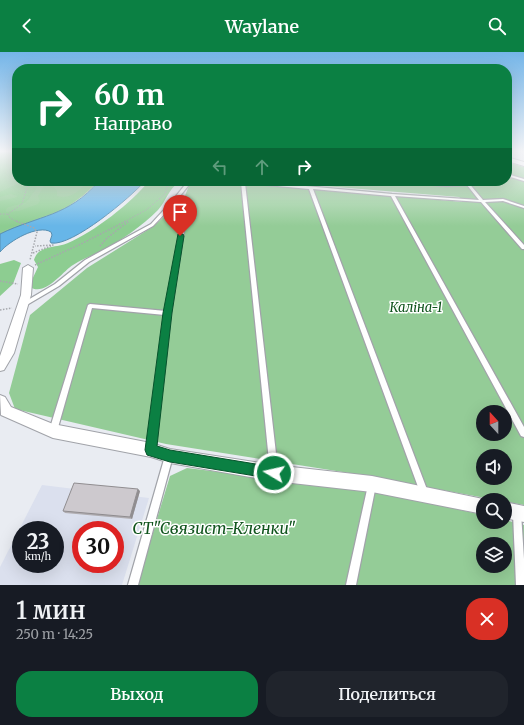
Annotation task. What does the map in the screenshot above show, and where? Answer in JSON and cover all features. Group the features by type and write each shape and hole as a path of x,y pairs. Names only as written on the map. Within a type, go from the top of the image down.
{"street":[{"path":"0,366 8,353 28,287 26,280 28,268"},
{"path":"0,401 6,410 12,414 53,431 151,450 170,456 274,473 372,484 476,505"}],"lane":[{"path":"513,177 524,180"},
{"path":"22,306 57,285 88,261 152,225 186,186"},
{"path":"243,186 274,473"},
{"path":"297,186 392,195 503,200 524,207"},
{"path":"470,186 524,248"},
{"path":"310,187 424,494"},
{"path":"392,195 524,434"},
{"path":"151,450 168,313 186,205 174,201"},
{"path":"516,238 524,239"},
{"path":"53,431 90,306 168,313"},
{"path":"133,585 170,456"},
{"path":"351,585 372,484"},
{"path":"515,512 521,585"}],"path":[{"path":"0,214 8,214 22,204 28,186"},
{"path":"28,268 81,244 146,210 165,194 167,186"},
{"path":"8,214 10,218 34,228 37,234 28,268"},
{"path":"88,261 106,238 132,218"},
{"path":"33,253 53,245 35,246"},
{"path":"0,281 28,287"}],"shaded area":[{"path":"42,485 149,498 122,585 0,585 0,567 12,544 12,573 64,573 64,521 24,521"}],"green space":[{"path":"0,177 12,177 12,186 94,186 64,210 0,234"},
{"name":"Каліна-1","path":"512,177 524,177 524,505 512,503 512,493 476,493 476,496 349,473 166,444 15,409 9,393 30,315 87,268 154,226 184,198 189,186 278,186 464,202 459,197 324,186 512,186"},
{"path":"13,186 36,186 27,201 7,208 6,212 19,211 38,204 40,201 38,196 44,186 53,186 57,191 57,196 67,197 84,186 92,186 86,193 63,208 0,232 0,201 18,196 11,194 0,197 0,192"},
{"path":"145,186 175,186 158,210 131,233 109,247 73,265 48,286 42,289 30,287 38,267 34,260 39,252 44,249 64,245 89,232 112,216"},
{"path":"14,260 21,263 13,284 0,296 0,264"},
{"name":"СТ\"Связист-Кленки\"","path":"187,468 380,492 476,513 476,529 512,529 512,522 524,525 524,585 137,585 170,476"}],"water":[{"path":"94,186 140,186 101,220 73,237 60,242 51,243 51,232 39,230 24,235 10,243 0,252 0,234 64,209 87,193"}],"building":[{"path":"74,483 138,489 130,517 63,511"}],"route":[{"path":"180,236 168,313 151,450 170,456 274,473"}]}
